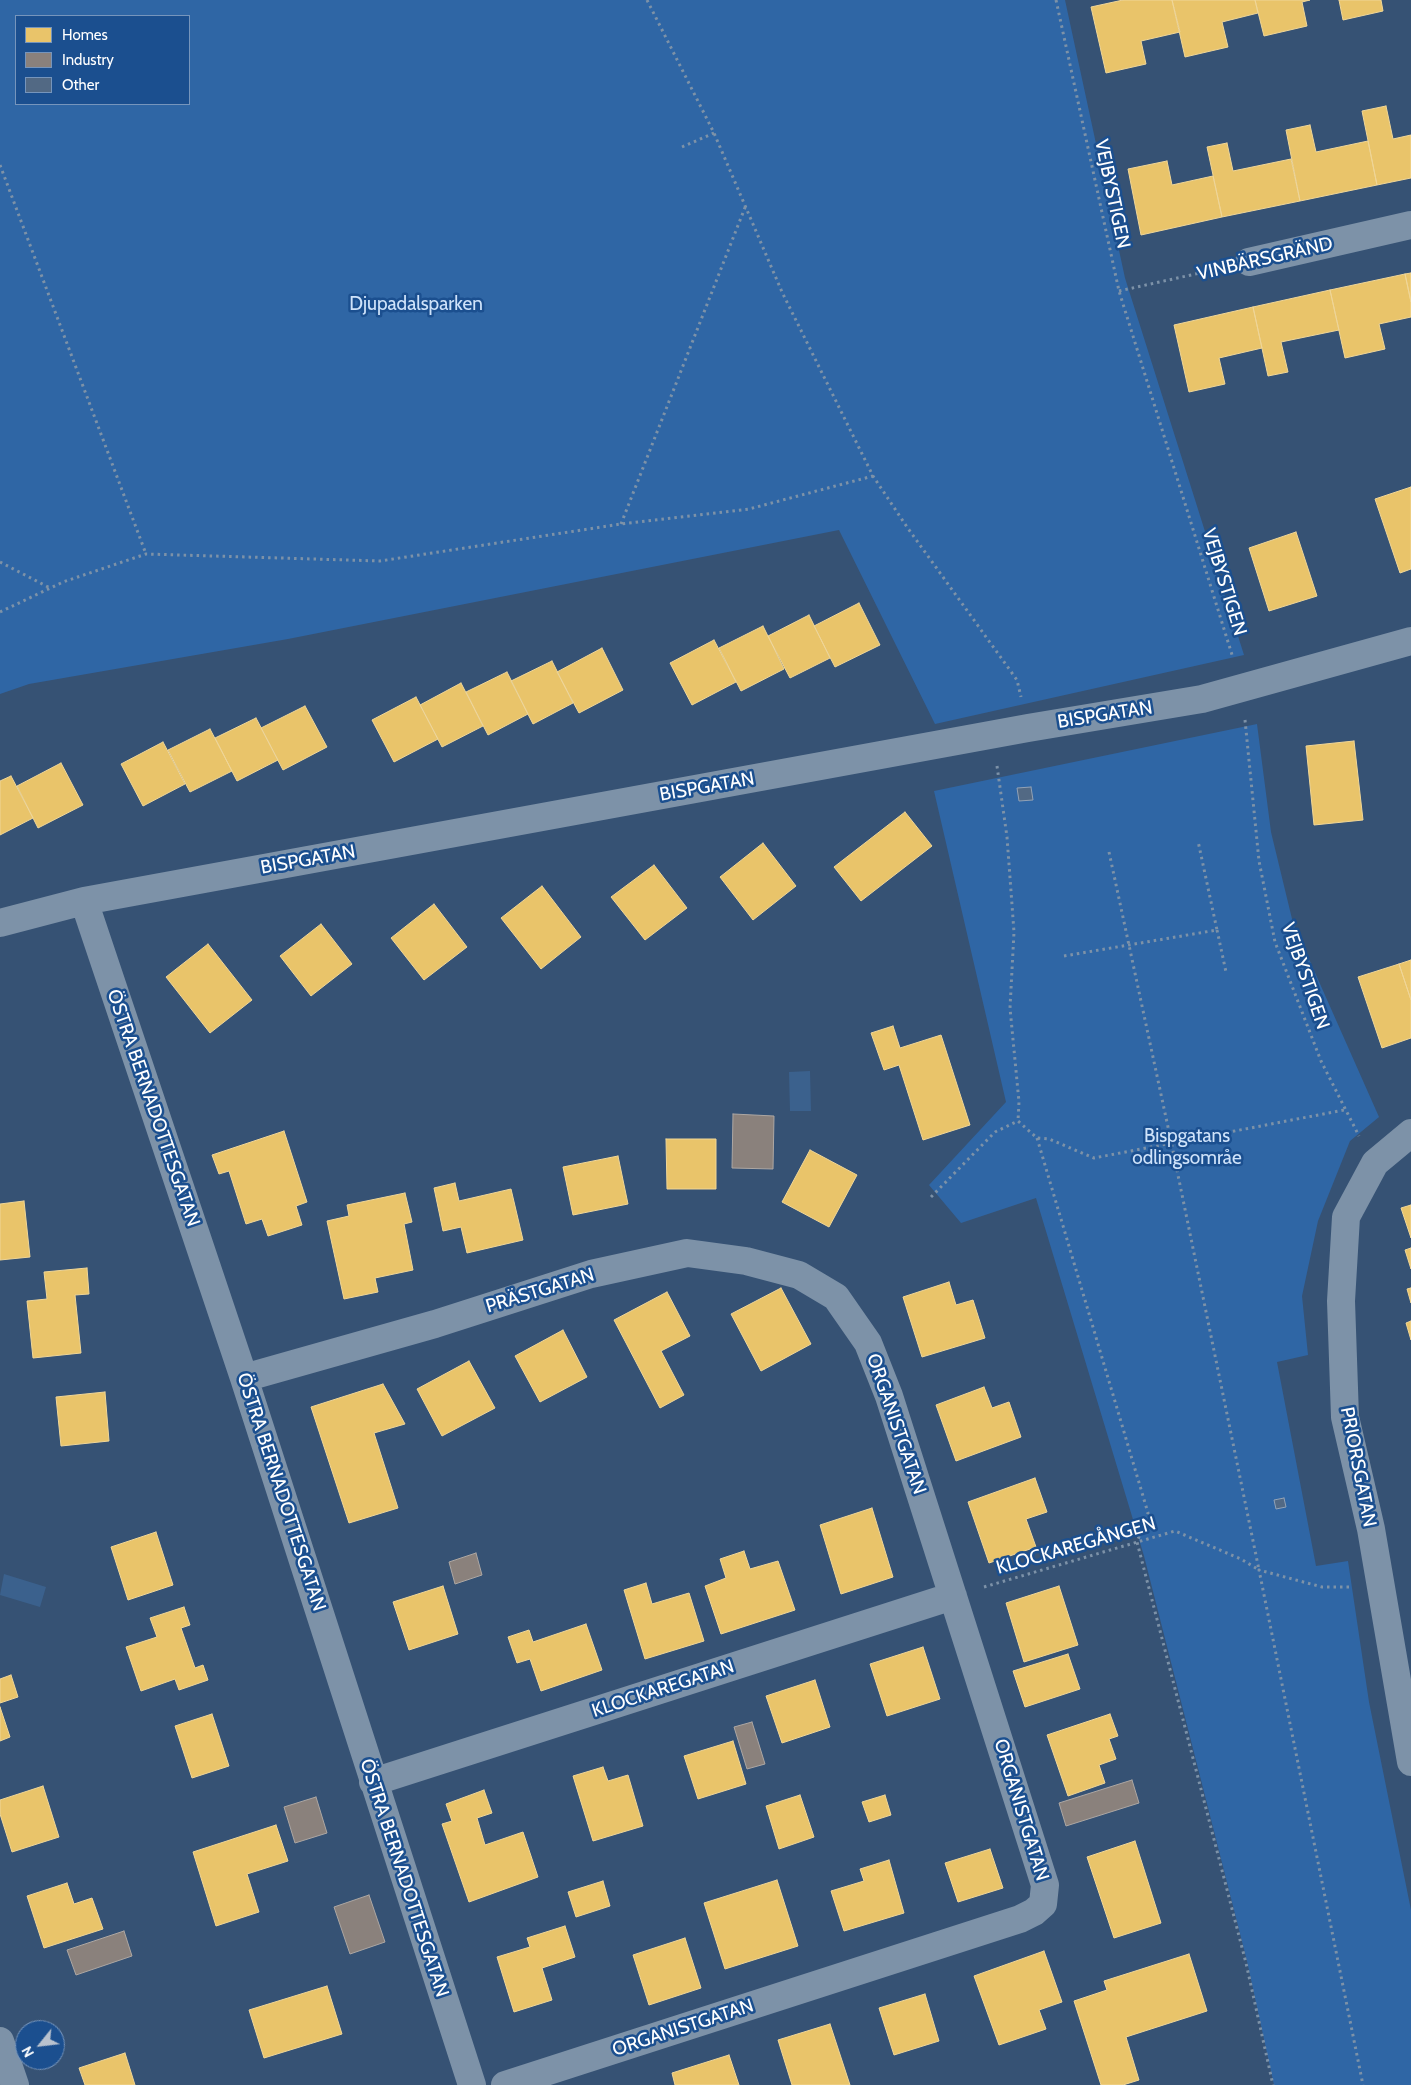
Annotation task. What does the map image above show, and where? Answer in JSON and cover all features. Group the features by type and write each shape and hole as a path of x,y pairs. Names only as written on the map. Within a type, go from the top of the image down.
{"street":[{"name":"VINBÄRSGRÄND","path":"1249,262 1411,225"},
{"name":"BISPGATAN","path":"0,923 84,901 993,736 1028,728 1202,699 1411,641"},
{"name":"ÖSTRA BERNADOTTESGATAN","path":"84,901 244,1378 472,2085"},
{"name":"PRIORSGATAN","path":"1411,1133 1375,1163 1346,1217 1341,1301 1345,1417 1371,1529 1411,1762"},
{"name":"PRÄSTGATAN","path":"244,1378 435,1324 591,1274 687,1253 746,1262 799,1275 836,1297"},
{"name":"ORGANISTGATAN","path":"505,2085 1020,1919 1034,1912 1043,1904 1045,1885 889,1396 868,1343 836,1297"},
{"name":"KLOCKAREGATAN","path":"373,1782 953,1596"},
{"path":"0,2041 15,2085"}],"path":[{"path":"646,0 714,133 782,292 873,476 907,527 1017,680 1028,728"},
{"name":"VEJBYSTIGEN","path":"1056,0 1118,291 1242,689 1259,861 1275,942 1320,1061 1344,1110 1375,1163"},
{"path":"682,148 714,133"},
{"path":"0,165 146,554"},
{"path":"621,524 746,205"},
{"name":"VINBÄRSGRÄND","path":"1118,291 1249,262"},
{"path":"0,612 50,588 146,554 380,561 621,524 749,509 873,476"},
{"path":"0,562 50,588"},
{"path":"993,736 1007,837 1014,932 1010,1008 1019,1102 1018,1121"},
{"path":"1198,841 1226,972"},
{"path":"1109,852 1171,1141 1363,2085"},
{"path":"1064,956 1217,930"},
{"path":"1037,1138 1049,1139 1094,1158 1171,1141 1344,1110"},
{"path":"1018,1121 1037,1138 1148,1512 1138,1542 1246,1963 1273,2085"},
{"path":"931,1197 996,1132 1018,1121"},
{"name":"KLOCKAREGÅNGEN","path":"953,1596 1175,1531 1241,1559 1259,1570 1322,1587 1380,1587"}],"green space":[{"name":"Djupadalsparken","path":"0,0 1065,0 1125,278 1244,655 935,724 839,530 288,639 29,684 0,694"},
{"name":"Bispgatans odlingsområe","path":"1257,724 1271,832 1293,923 1379,1117 1350,1141 1318,1221 1302,1296 1308,1355 1277,1362 1316,1566 1348,1561 1369,1702 1411,1910 1411,2085 1274,2085 1247,1961 1144,1556 1036,1198 961,1223 929,1185 1006,1102 934,791"}],"shaded area":[{"path":"810,1071 811,1111 790,1111 789,1072"},
{"path":"4,1574 46,1587 40,1607 0,1595"}],"building: Homes":[{"path":"1123,0 1172,0 1180,32 1141,41 1146,64 1106,73 1091,7"},
{"path":"1172,0 1255,0 1258,13 1222,22 1228,47 1185,57"},
{"path":"1255,0 1310,0 1302,2 1307,26 1264,36"},
{"path":"1339,0 1381,0 1383,11 1343,20"},
{"path":"1386,106 1393,139 1411,135 1411,178 1377,185 1362,111"},
{"path":"1310,125 1316,152 1368,141 1377,185 1300,201 1286,130"},
{"path":"1227,143 1233,171 1291,159 1300,201 1222,217 1207,147"},
{"path":"1167,161 1172,185 1213,176 1222,217 1141,235 1128,169"},
{"path":"1411,273 1411,302 1405,274"},
{"path":"1405,274 1411,302 1411,317 1379,324 1385,349 1345,358 1330,290"},
{"path":"1330,290 1339,330 1281,342 1288,372 1268,376 1253,307"},
{"path":"1253,307 1262,348 1219,358 1225,384 1189,392 1174,325"},
{"path":"1411,487 1411,569 1400,573 1375,499"},
{"path":"1296,532 1317,596 1269,611 1249,548"},
{"path":"859,603 880,645 835,667 814,626"},
{"path":"809,615 830,658 790,678 768,636"},
{"path":"763,626 784,669 741,691 719,648"},
{"path":"714,640 736,682 692,705 670,663"},
{"path":"602,648 623,690 579,713 557,672"},
{"path":"552,661 573,703 533,724 511,681"},
{"path":"507,672 528,714 488,735 466,692"},
{"path":"461,683 483,726 442,747 420,705"},
{"path":"416,697 438,739 394,762 372,720"},
{"path":"305,706 327,747 283,770 261,728"},
{"path":"256,718 278,760 237,781 215,738"},
{"path":"210,729 232,771 190,792 168,750"},
{"path":"1354,741 1363,820 1314,825 1306,746"},
{"path":"163,742 185,784 143,806 121,764"},
{"path":"61,763 83,805 38,828 17,786"},
{"path":"11,776 33,818 0,835 0,781"},
{"path":"905,812 932,846 861,901 834,867"},
{"path":"763,843 796,886 753,920 720,877"},
{"path":"654,865 687,908 645,940 611,897"},
{"path":"542,886 581,937 541,969 501,918"},
{"path":"434,904 467,947 424,980 391,938"},
{"path":"321,924 352,964 311,996 280,956"},
{"path":"208,944 252,1000 210,1033 166,977"},
{"path":"1411,960 1411,1000 1399,964"},
{"path":"1399,964 1411,1000 1411,1038 1382,1048 1358,977"},
{"path":"893,1026 900,1048 941,1035 970,1125 923,1140 899,1065 884,1070 871,1033"},
{"path":"284,1131 307,1202 296,1206 302,1225 268,1236 262,1219 246,1224 229,1171 219,1174 212,1155"},
{"path":"666,1139 716,1139 716,1189 667,1189"},
{"path":"810,1150 857,1175 829,1227 782,1202"},
{"path":"618,1156 628,1204 573,1215 563,1167"},
{"path":"455,1183 459,1201 511,1189 523,1240 467,1253 461,1227 443,1231 434,1188"},
{"path":"405,1193 412,1222 404,1224 413,1270 375,1278 378,1292 344,1299 327,1221 349,1216 347,1205"},
{"path":"24,1201 30,1257 0,1260 0,1204"},
{"path":"1411,1205 1411,1238 1401,1208"},
{"path":"1411,1248 1411,1269 1405,1250"},
{"path":"87,1268 89,1294 75,1295 81,1353 33,1358 27,1301 47,1299 44,1272"},
{"path":"949,1282 956,1305 973,1300 985,1338 922,1357 903,1297"},
{"path":"781,1288 811,1344 761,1371 731,1314"},
{"path":"1411,1288 1411,1303 1407,1289"},
{"path":"667,1292 690,1336 661,1351 684,1395 660,1408 614,1320"},
{"path":"1411,1321 1411,1340 1406,1323"},
{"path":"563,1330 587,1377 540,1402 515,1356"},
{"path":"469,1361 495,1408 442,1436 417,1389"},
{"path":"383,1384 405,1424 374,1433 398,1508 349,1523 311,1407"},
{"path":"984,1387 992,1408 1009,1402 1021,1437 956,1461 936,1405"},
{"path":"105,1392 109,1441 61,1446 56,1397"},
{"path":"1035,1478 1047,1512 1026,1519 1036,1547 989,1563 968,1502"},
{"path":"872,1508 893,1577 841,1594 820,1525"},
{"path":"156,1532 173,1585 128,1600 111,1547"},
{"path":"744,1551 750,1569 778,1561 795,1610 721,1634 705,1586 726,1578 720,1559"},
{"path":"646,1583 652,1604 689,1593 704,1641 645,1659 624,1590"},
{"path":"443,1586 458,1634 409,1650 393,1602"},
{"path":"1059,1586 1078,1645 1024,1662 1006,1603"},
{"path":"184,1607 190,1625 181,1628 195,1668 203,1665 208,1680 179,1690 175,1679 141,1691 126,1647 157,1637 150,1618"},
{"path":"586,1624 602,1670 541,1691 530,1659 517,1663 508,1637 529,1630 533,1642"},
{"path":"923,1647 940,1699 887,1716 870,1664"},
{"path":"1068,1654 1080,1689 1025,1707 1013,1671"},
{"path":"11,1675 18,1697 0,1703 0,1679"},
{"path":"815,1680 830,1727 782,1743 766,1696"},
{"path":"0,1707 10,1737 0,1741"},
{"path":"212,1714 229,1766 192,1778 175,1726"},
{"path":"1110,1714 1118,1736 1109,1739 1116,1759 1099,1765 1105,1783 1068,1796 1047,1735"},
{"path":"733,1741 746,1784 698,1799 684,1756"},
{"path":"603,1767 608,1781 628,1775 643,1826 593,1841 573,1776"},
{"path":"43,1786 59,1837 12,1852 0,1814 0,1800"},
{"path":"484,1790 492,1813 477,1818 485,1845 523,1832 538,1877 469,1902 442,1824 452,1821 446,1804"},
{"path":"800,1795 814,1837 779,1849 766,1806"},
{"path":"885,1795 891,1815 869,1822 862,1802"},
{"path":"276,1825 288,1861 247,1874 259,1912 216,1926 193,1852"},
{"path":"1135,1841 1161,1923 1114,1938 1087,1857"},
{"path":"990,1849 1003,1888 958,1902 945,1863"},
{"path":"889,1860 904,1913 844,1931 831,1891 864,1881 860,1869"},
{"path":"777,1880 798,1946 725,1969 704,1903"},
{"path":"603,1881 610,1906 576,1917 568,1892"},
{"path":"67,1883 74,1904 92,1898 103,1929 44,1948 27,1896"},
{"path":"565,1926 575,1957 542,1968 552,2000 514,2012 497,1957 530,1947 527,1938"},
{"path":"685,1938 701,1988 649,2005 633,1955"},
{"path":"1044,1951 1062,2002 1039,2010 1046,2029 999,2045 974,1976"},
{"path":"1189,1954 1207,2011 1126,2037 1139,2080 1123,2085 1101,2085 1074,2001 1107,1990 1104,1981"},
{"path":"327,1986 342,2034 264,2058 249,2010"},
{"path":"925,1994 939,2041 894,2055 879,2008"},
{"path":"830,2024 850,2085 792,2085 778,2040"},
{"path":"125,2053 135,2085 85,2085 79,2068"},
{"path":"729,2055 739,2085 675,2085 672,2073"}],"building: Industry":[{"path":"733,1114 774,1116 773,1169 732,1168"},
{"path":"476,1553 482,1575 455,1584 449,1562"},
{"path":"752,1722 765,1764 747,1769 734,1727"},
{"path":"1132,1780 1139,1803 1066,1826 1059,1803"},
{"path":"316,1797 327,1833 295,1843 284,1807"},
{"path":"369,1895 385,1942 350,1954 334,1907"},
{"path":"124,1931 132,1956 76,1975 67,1950"}],"building: Other":[{"path":"1031,787 1033,800 1019,801 1017,788"},
{"path":"1284,1498 1286,1507 1276,1509 1274,1500"}]}
